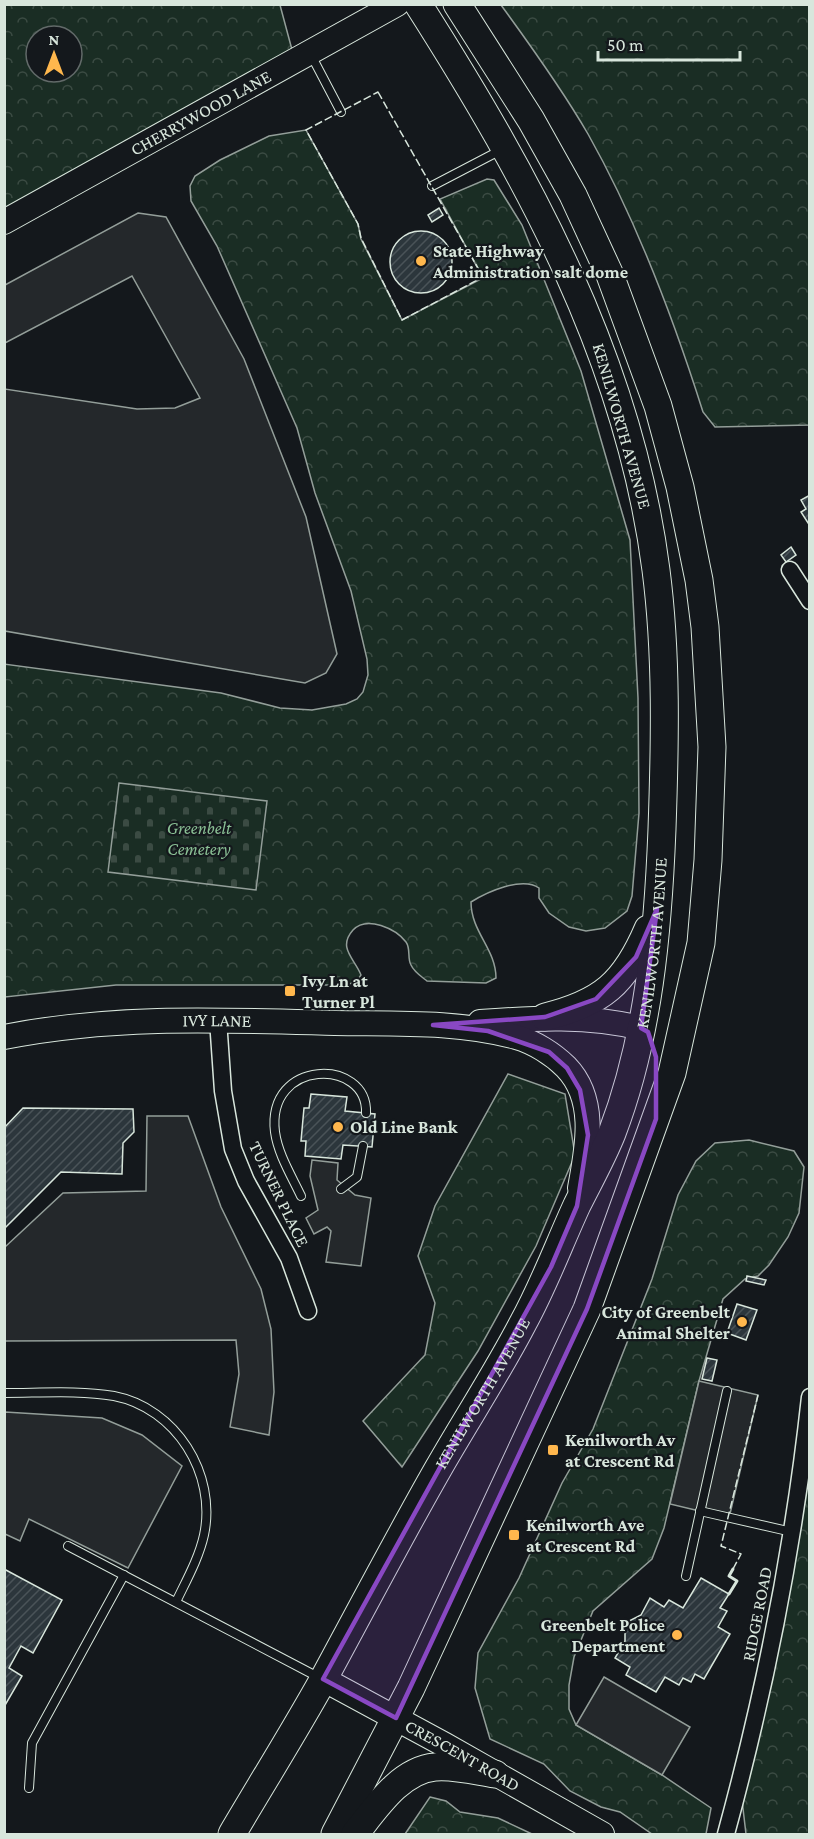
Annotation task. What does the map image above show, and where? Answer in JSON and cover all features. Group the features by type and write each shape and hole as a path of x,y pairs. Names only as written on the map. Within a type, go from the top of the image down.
{"main road":[{"name":"KENILWORTH AVENUE","path":"232,1834 323,1679 436,1472 523,1323 612,1132 641,1028 651,972 657,909 663,791 664,676 657,573 637,466 599,345 573,277 507,147 418,4"},
{"name":"KENILWORTH AVENUE","path":"335,1834 396,1718 588,1309 672,1073 701,943 708,860 710,674 699,580 680,487 658,406 610,275 573,195 531,120 457,4"},
{"path":"545,1017 569,1011 609,990 636,957 657,909"},
{"path":"641,1028 648,1032 656,1057 656,1119"},
{"path":"355,1834 398,1784 417,1770 436,1767 495,1774"}],"street":[{"name":"CHERRYWOOD LANE","path":"4,222 397,4"},
{"path":"790,570 810,601"},
{"name":"IVY LANE","path":"433,1025 545,1017 608,1020 641,1028"},
{"name":"IVY LANE","path":"4,1037 98,1023 218,1020 433,1025 488,1031 518,1038 549,1052 567,1068 580,1090 588,1118 587,1153 577,1206"},
{"name":"TURNER PLACE","path":"218,1020 223,1091 233,1149 251,1190 289,1258 308,1311"},
{"name":"RIDGE ROAD","path":"726,1834 764,1681 792,1532 810,1397"},
{"name":"CRESCENT ROAD","path":"323,1679 602,1834"}],"lane":[{"path":"310,52 341,112"},
{"path":"432,186 507,147"},
{"path":"301,1196 278,1146 275,1130 277,1103 291,1083 315,1074 331,1074 355,1086 363,1100 366,1113"},
{"path":"341,1189 357,1177 363,1146"},
{"path":"686,1576 727,1391"},
{"path":"4,1393 94,1394 116,1397 135,1403 156,1415 186,1444 202,1480 206,1520 200,1549 176,1602"},
{"path":"700,1511 792,1532"},
{"path":"68,1546 323,1679"},
{"path":"29,1788 32,1743 124,1575"}],"highlighted area":[{"path":"657,909 641,1028 648,1032 656,1057 656,1119 587,1309 396,1718 323,1679 551,1267 577,1206 588,1135 580,1090 567,1068 549,1052 488,1031 433,1025 545,1017 596,999 636,957"}],"green space":[{"path":"5,5 280,5 295,61 5,222"},
{"path":"501,5 809,5 809,425 715,427 703,412 653,270 606,167 568,101"},
{"path":"306,130 358,224 361,239 402,320 483,278 440,199 487,179 494,180 522,225 581,371 630,540 638,698 639,813 632,896 627,911 605,928 586,931 569,927 549,913 539,898 539,888 532,885 505,887 478,898 471,902 472,913 492,958 496,978 486,983 427,981 412,968 406,942 401,937 381,926 366,924 353,930 347,942 349,953 361,975 357,981 347,985 116,985 5,997 4,664 221,693 280,708 312,710 346,704 357,699 363,692 368,675 367,659 351,591 315,493 297,428 217,246 191,201 190,186 195,176 220,160 269,136"},
{"name":"Greenbelt Cemetery","path":"119,783 267,801 256,890 108,872"},
{"path":"508,1074 565,1094 575,1155 536,1246 478,1351 402,1467 363,1421 425,1355 435,1303 418,1256 435,1206"},
{"path":"749,1140 794,1151 804,1167 799,1213 788,1237 769,1265 758,1276 745,1279 723,1299 699,1381 664,1528 652,1559 593,1611 574,1657 569,1685 569,1709 576,1725 662,1775 711,1808 706,1834 652,1834 620,1812 601,1807 570,1791 544,1764 490,1739 475,1688 478,1653 519,1578 562,1483 593,1429 652,1279 678,1195 696,1161 715,1143"},
{"path":"809,1397 809,1834 746,1834 740,1783"},
{"path":"430,1797 446,1801 460,1812 498,1818 532,1834 405,1834"}],"shaded area":[{"path":"138,213 166,217 244,359 306,517 337,654 326,673 305,683 5,631 5,389 137,409 175,408 200,398 132,276 5,343 5,285"},
{"path":"147,1116 188,1116 221,1207 261,1289 271,1329 274,1392 269,1435 230,1427 239,1374 236,1340 5,1341 5,1247 63,1193 146,1191"},
{"path":"312,1160 338,1163 337,1180 355,1195 371,1198 361,1266 326,1262 331,1231 327,1227 314,1234 306,1218 318,1210 310,1176"},
{"path":"699,1381 758,1395 729,1518 670,1504"},
{"path":"5,1412 102,1418 142,1435 182,1466 128,1568 29,1519 20,1541 5,1534"},
{"path":"604,1677 690,1727 662,1775 576,1725"}],"building":[{"path":"439,208 443,215 432,222 428,215"},
{"name":"State Highway Administration salt dome","path":"415,231 427,231 443,240 450,250 452,262 450,274 443,284 427,293 415,293 404,288 395,279 390,268 390,256 395,245 404,236"},
{"path":"810,495 810,526 801,512 806,509 801,500"},
{"path":"791,547 796,555 786,562 781,555"},
{"name":"Old Line Bank","path":"311,1094 347,1097 345,1111 375,1114 372,1147 343,1145 341,1159 305,1156 306,1141 301,1141 304,1108 309,1108"},
{"path":"23,1108 133,1109 134,1132 123,1143 122,1174 61,1172 4,1229 4,1128"},
{"path":"747,1276 766,1280 764,1285 746,1281"},
{"name":"City of Greenbelt Animal Shelter","path":"737,1304 757,1310 746,1340 727,1333"},
{"path":"707,1358 717,1360 712,1381 702,1379"},
{"path":"4,1569 62,1600 33,1653 21,1646 9,1668 22,1676 4,1707"},
{"name":"Greenbelt Police Department","path":"701,1578 729,1594 720,1608 727,1611 718,1627 730,1634 704,1679 695,1674 691,1682 683,1678 679,1685 665,1677 656,1692 626,1675 630,1667 615,1658 625,1641 625,1628 629,1621 641,1615 650,1598 664,1607 669,1600 683,1608"}],"fence":[{"path":"378,92 483,277 402,320 361,238 358,224 306,130 378,92"},
{"path":"733,1569 741,1554 721,1546 758,1395"}],"wall":[{"path":"729,1594 737,1581 729,1576 733,1569"}],"place":[{"name":"State Highway Administration salt dome","path":"421,261"},
{"name":"Ivy Ln at Turner Pl","path":"290,991"},
{"name":"Old Line Bank","path":"338,1127"},
{"name":"City of Greenbelt Animal Shelter","path":"742,1322"},
{"name":"Kenilworth Av at Crescent Rd","path":"553,1450"},
{"name":"Kenilworth Ave at Crescent Rd","path":"514,1535"},
{"name":"Greenbelt Police Department","path":"677,1635"}]}
